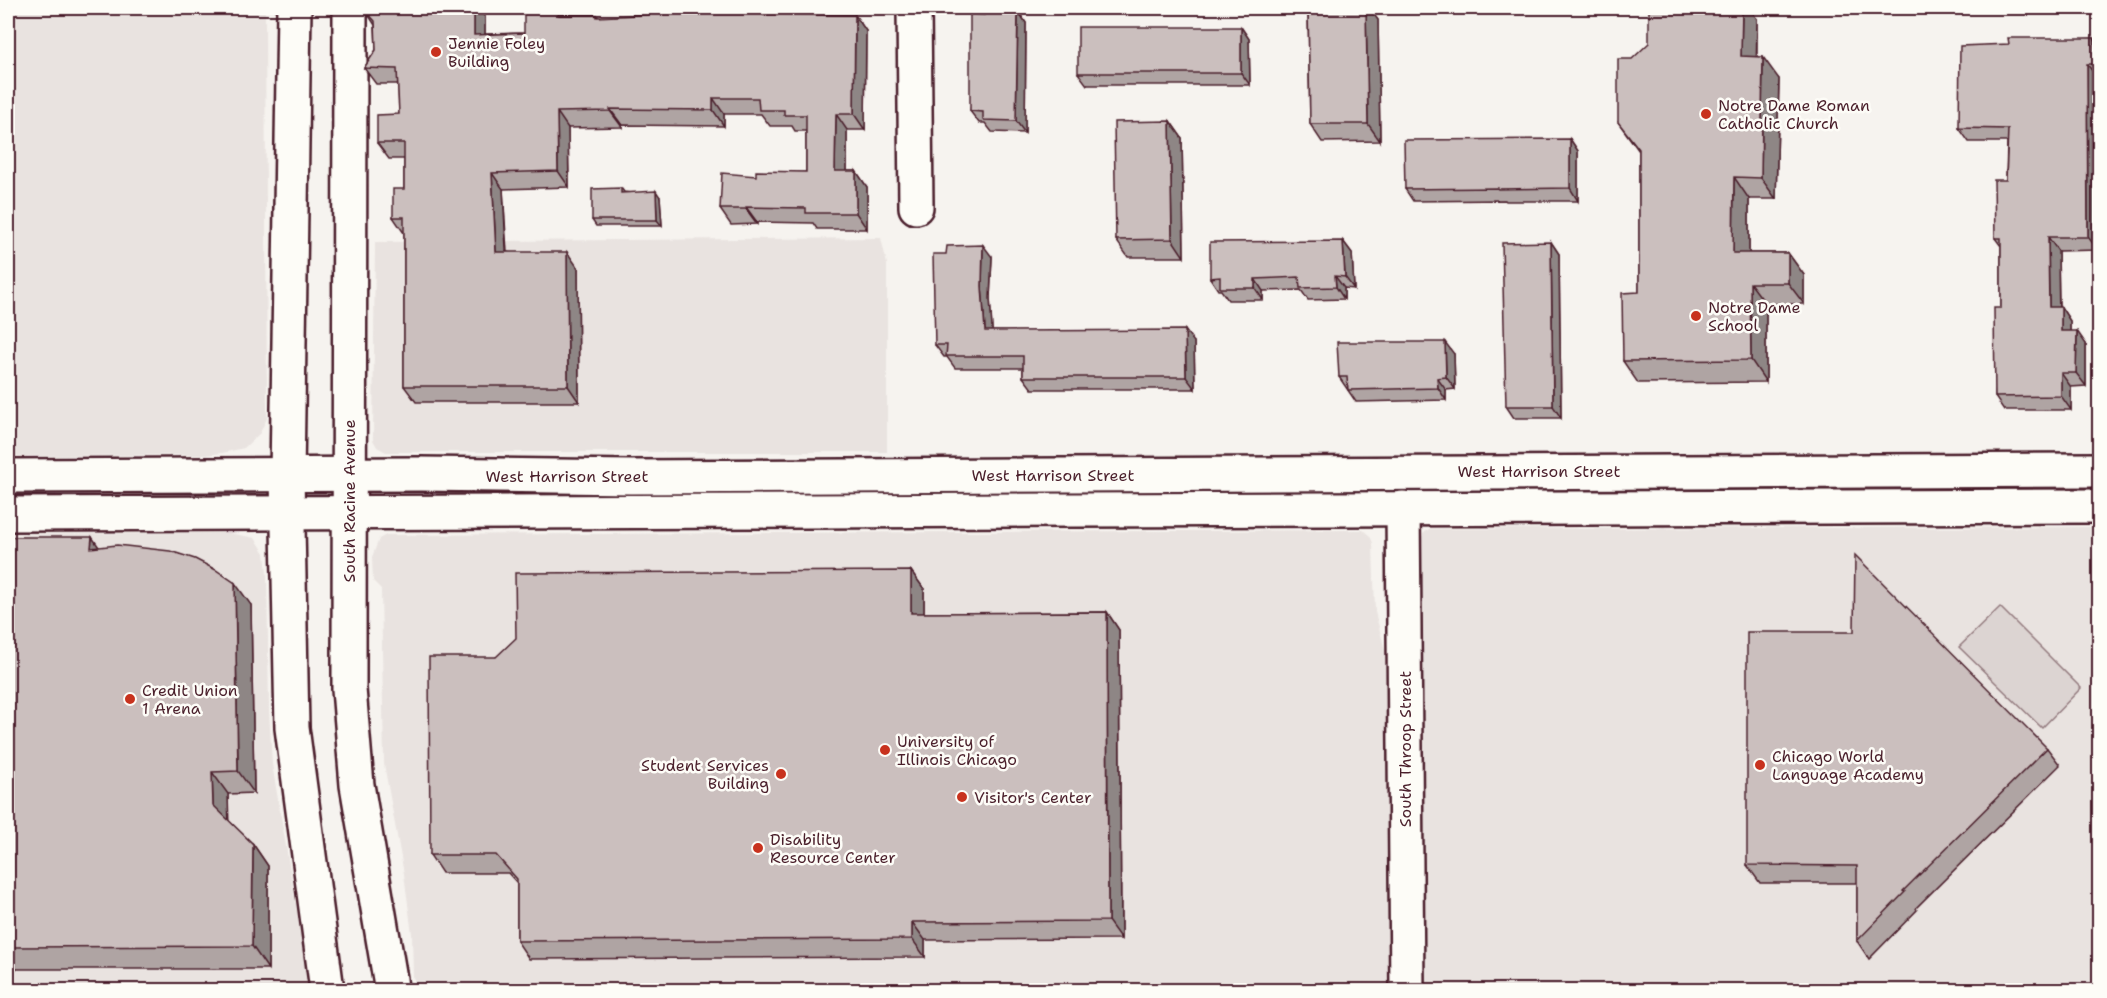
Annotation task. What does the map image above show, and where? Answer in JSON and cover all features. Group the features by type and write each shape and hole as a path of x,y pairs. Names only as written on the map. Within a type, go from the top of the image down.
{"main road":[{"path":"294,8 287,476 292,728 327,990"},
{"name":"South Racine Avenue","path":"350,8 349,688 357,785 391,990"},
{"path":"914,8 916,207"},
{"name":"West Harrison Street","path":"8,476 421,474 643,477 2100,470"},
{"name":"West Harrison Street","path":"8,514 2100,506"},
{"name":"South Throop Street","path":"1402,508 1407,990"}],"shaded area":[{"path":"8,8 265,8 267,418 260,433 244,448 206,455 8,456"},
{"path":"881,238 887,264 887,452 386,452 377,447 373,440 375,242"},
{"path":"1359,483 1929,487 1834,497 1358,499"},
{"name":"Chicago World Language Academy","path":"2099,527 2099,989 1421,990 1420,542 1423,534 1429,529"},
{"name":"University of Illinois Chicago","path":"1363,530 1370,536 1373,543 1375,612 1385,650 1392,982 879,990 419,990 416,984 413,977 412,934 404,874 384,764 381,589 373,581 372,557 379,539 386,535"},
{"name":"Credit Union 1 Arena","path":"229,533 255,538 265,553 272,764 307,970 306,987 304,990 8,990 8,534"},
{"path":"2000,607 2081,688 2042,728 1959,647"}],"building":[{"path":"372,8 474,8 474,35 524,33 524,8 553,8 559,15 597,15 597,17 655,14 655,10 855,15 854,114 836,114 835,171 856,171 856,213 806,213 806,208 720,209 722,173 756,176 756,171 806,172 806,115 784,115 784,110 759,110 758,98 713,98 713,110 610,109 610,111 557,112 558,171 492,173 496,252 567,252 568,386 404,386 404,217 393,217 393,189 404,189 404,143 377,143 377,115 399,114 397,69 364,68 376,50 375,21 366,11"},
{"path":"1308,8 1366,8 1368,124 1310,124"},
{"path":"1649,8 1742,8 1741,56 1763,57 1761,178 1734,177 1733,253 1788,253 1788,283 1750,283 1751,360 1623,361 1622,293 1639,292 1639,149 1618,122 1618,59 1632,59 1649,43"},
{"path":"983,11 1018,11 1016,121 983,120 983,112 970,111 970,14 984,15"},
{"path":"1078,27 1241,27 1241,73 1078,73"},
{"path":"2008,38 2094,38 2095,64 2087,64 2088,237 2048,237 2049,307 2061,307 2061,331 2077,331 2076,373 2061,373 2061,396 1995,397 1994,308 2001,308 2001,238 1995,238 1994,180 2006,180 2008,129 1959,128 1960,46 2009,44"},
{"path":"1170,121 1172,239 1116,240 1114,122"},
{"path":"1570,139 1570,188 1405,189 1404,140"},
{"path":"621,188 621,193 656,191 657,220 592,220 592,189"},
{"path":"1343,241 1345,277 1335,276 1336,287 1300,288 1299,277 1255,279 1255,288 1220,288 1220,277 1210,278 1210,242"},
{"path":"1551,242 1553,406 1506,406 1502,243"},
{"path":"983,245 982,286 985,331 1185,330 1186,377 1023,377 1023,356 946,356 947,345 935,345 933,254 946,254 947,246"},
{"path":"1337,342 1445,342 1446,377 1437,378 1438,388 1348,390 1347,377 1339,377"},
{"name":"Credit Union 1 Arena","path":"8,537 92,537 91,548 117,545 170,551 195,559 235,583 238,771 212,772 213,805 253,844 252,946 8,947"},
{"name":"Chicago World Language Academy","path":"1855,555 2047,748 1903,891 1905,892 1857,941 1857,866 1747,865 1747,632 1854,632"},
{"name":"Student Services Building","path":"911,571 911,613 1107,612 1108,921 912,922 912,939 517,941 517,879 496,855 430,855 429,657 496,657 516,638 515,573"}],"place":[{"name":"Jennie Foley Building","path":"436,52"},
{"name":"Notre Dame Roman Catholic Church","path":"1706,114"},
{"name":"Notre Dame School","path":"1696,316"},
{"name":"Credit Union 1 Arena","path":"130,699"},
{"name":"University of Illinois Chicago","path":"885,750"},
{"name":"Chicago World Language Academy","path":"1760,765"},
{"name":"Student Services Building","path":"781,774"},
{"name":"Visitor's Center","path":"962,797"},
{"name":"Disability Resource Center","path":"758,848"}]}
